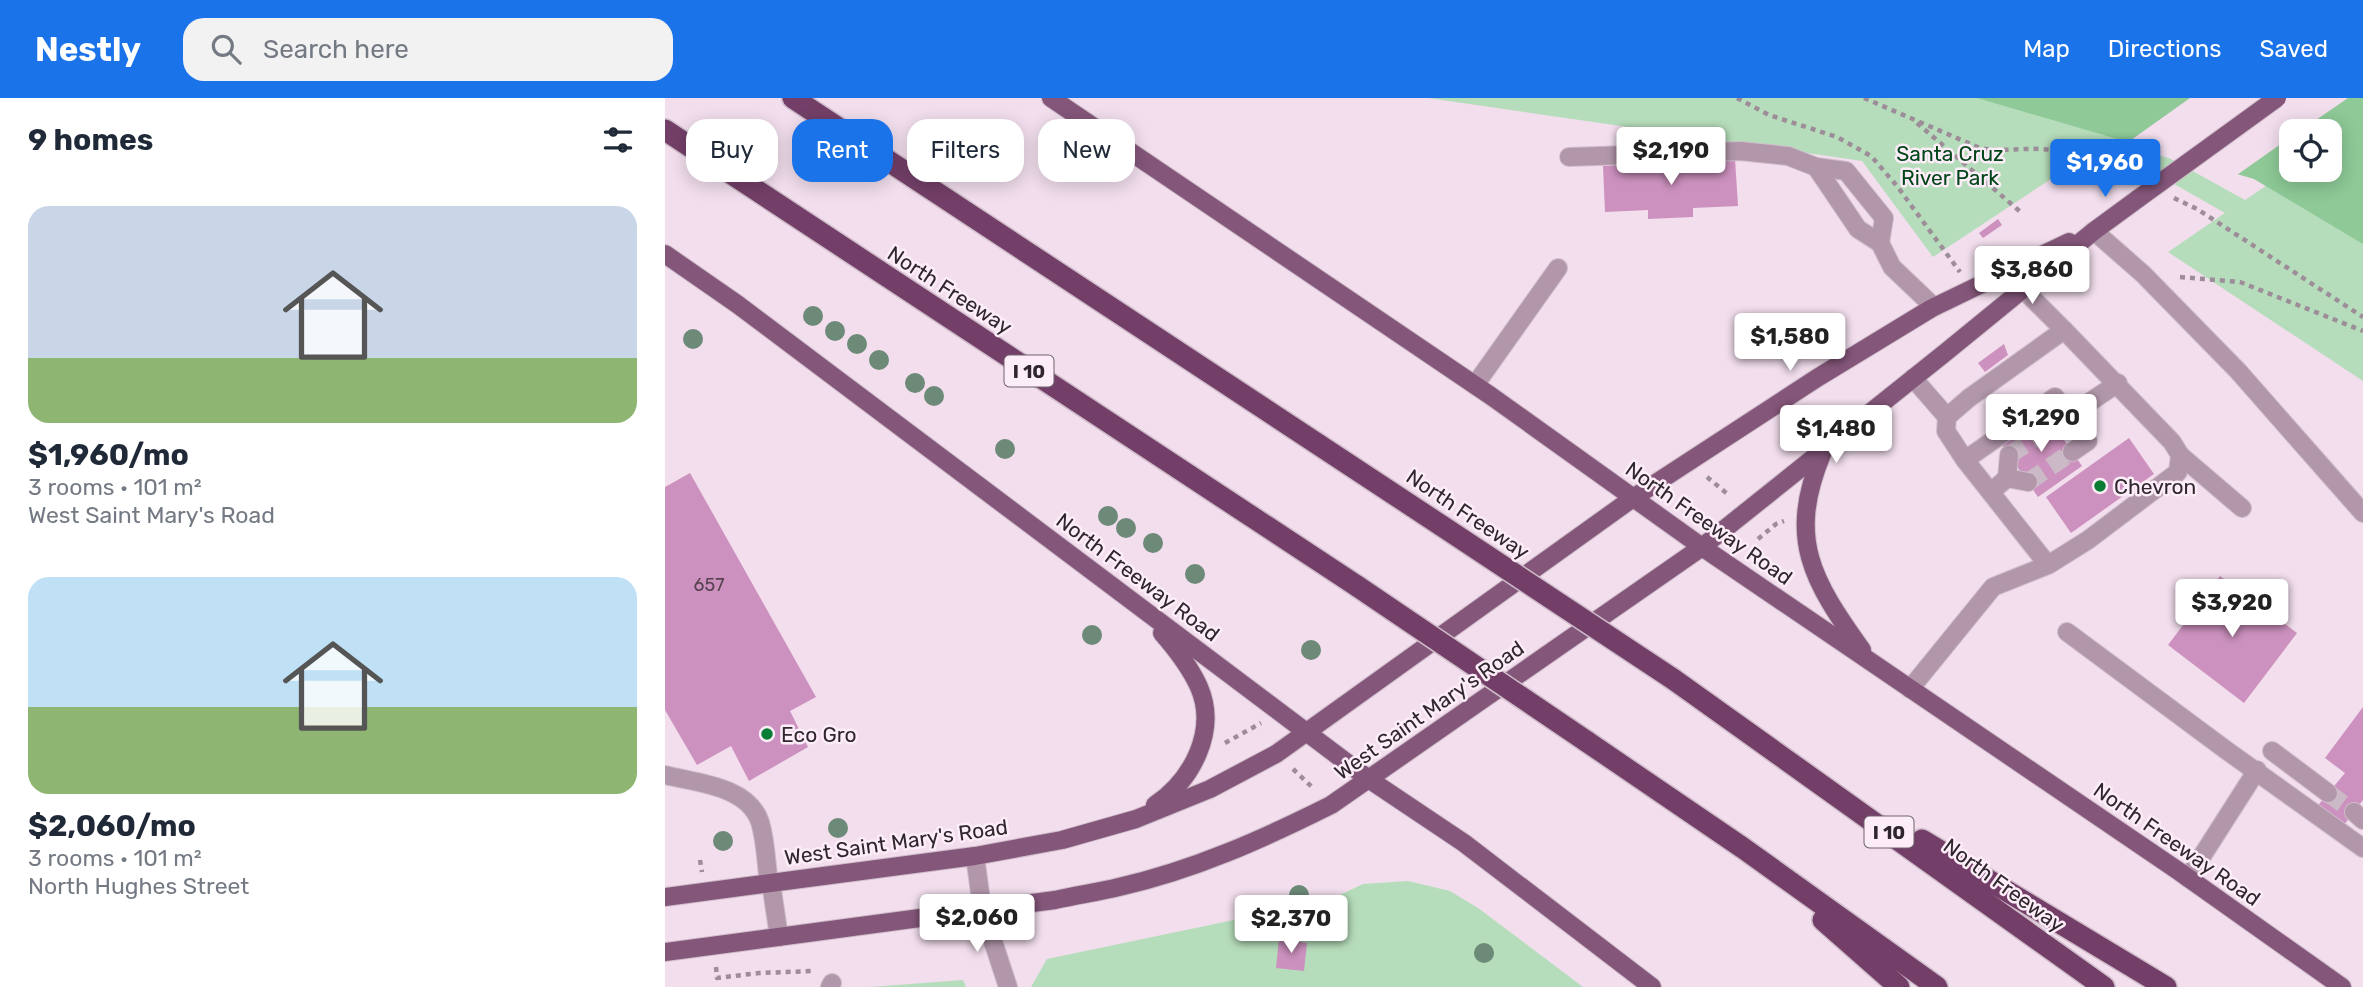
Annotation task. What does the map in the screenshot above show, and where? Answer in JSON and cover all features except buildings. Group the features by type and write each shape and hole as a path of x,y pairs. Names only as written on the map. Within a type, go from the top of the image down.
{"highway":[{"name":"North Freeway","path":"793,98 1673,679 2104,987"},
{"name":"North Freeway","path":"665,132 1357,586 1743,848 1937,987"},
{"path":"1793,763 2166,987"},
{"path":"1743,848 1899,987"}],"main road":[{"name":"North Freeway Road","path":"1051,98 1475,385 1702,547 2188,878 2341,987"},
{"name":"West Saint Mary's Road","path":"665,952 1068,897 1120,887 1231,852 1331,805 1702,547 2094,230 2277,98"},
{"name":"West Saint Mary's Road","path":"665,897 975,856 1062,840 1136,818 1210,789 1276,754 1633,498 1817,378 1934,307 2094,230"},
{"name":"North Freeway Road","path":"665,254 748,312 1370,780 1464,843 1652,987"},
{"path":"1823,451 1806,501 1804,520 1809,554 1825,596 1870,661"},
{"path":"1135,605 1168,640 1189,669 1200,688 1205,717 1202,744 1191,768 1167,797 1136,818"}],"street":[{"path":"1570,157 1740,151 1788,156 1816,167 1846,171 1884,218 1880,243"},
{"path":"1816,167 1858,229 1880,243 1892,267 1934,307"},
{"path":"2094,230 2143,274 2238,371 2363,513"},
{"path":"1475,385 1558,268"},
{"path":"2023,289 2117,383 2181,455 2242,508"},
{"path":"1947,416 2064,330"},
{"path":"1913,378 1947,416 1946,431 1965,460 2048,565"},
{"path":"2062,421 2117,383"},
{"path":"1965,460 2055,397 2062,421 2088,442 2072,452"},
{"path":"1991,492 2007,478 2009,455"},
{"path":"1910,689 1993,587 2048,565 2088,540 2178,472 2181,455"},
{"path":"2007,478 2028,482"},
{"path":"2067,632 2225,750 2257,770 2363,848"},
{"path":"2272,751 2329,793"},
{"path":"2188,878 2257,770"},
{"path":"665,775 725,790 747,802 759,820 779,937"},
{"path":"975,856 982,908 1008,987"}],"path":[{"path":"1914,120 2023,214"},
{"path":"2180,277 2240,282 2363,331"},
{"path":"1705,476 1733,499"},
{"path":"1758,539 1767,528 1785,521"},
{"path":"1221,745 1261,723"},
{"path":"1248,731 1257,737"},
{"path":"1289,766 1318,793"},
{"path":"700,860 705,891"},
{"path":"712,945 717,978 759,973 829,980"}],"green space":[{"name":"Santa Cruz River Park","path":"1428,98 2173,98 2122,132 2245,200 2279,177 2279,182 2342,182 2342,151 2363,121 2363,381 2168,252 2225,213 2104,144 1933,257 1862,161"},
{"path":"1408,881 1450,891 1478,908 1583,987 1031,987 1047,959 1329,900 1363,884"},
{"path":"963,980 966,987 870,987"}],"shaded area":[{"path":"1977,98 2363,98 2363,244 2254,179"}],"pier":[{"path":"2190,98 2348,98 2317,119 2279,119 2279,145 2234,177 2124,145"}],"tunnel":[{"path":"2009,455 2054,426"},
{"path":"2028,482 2072,452"},
{"path":"2328,793 2354,812"}],"place":[{"name":"Chevron","path":"2100,486"},
{"name":"Eco Gro","path":"767,734"}]}
